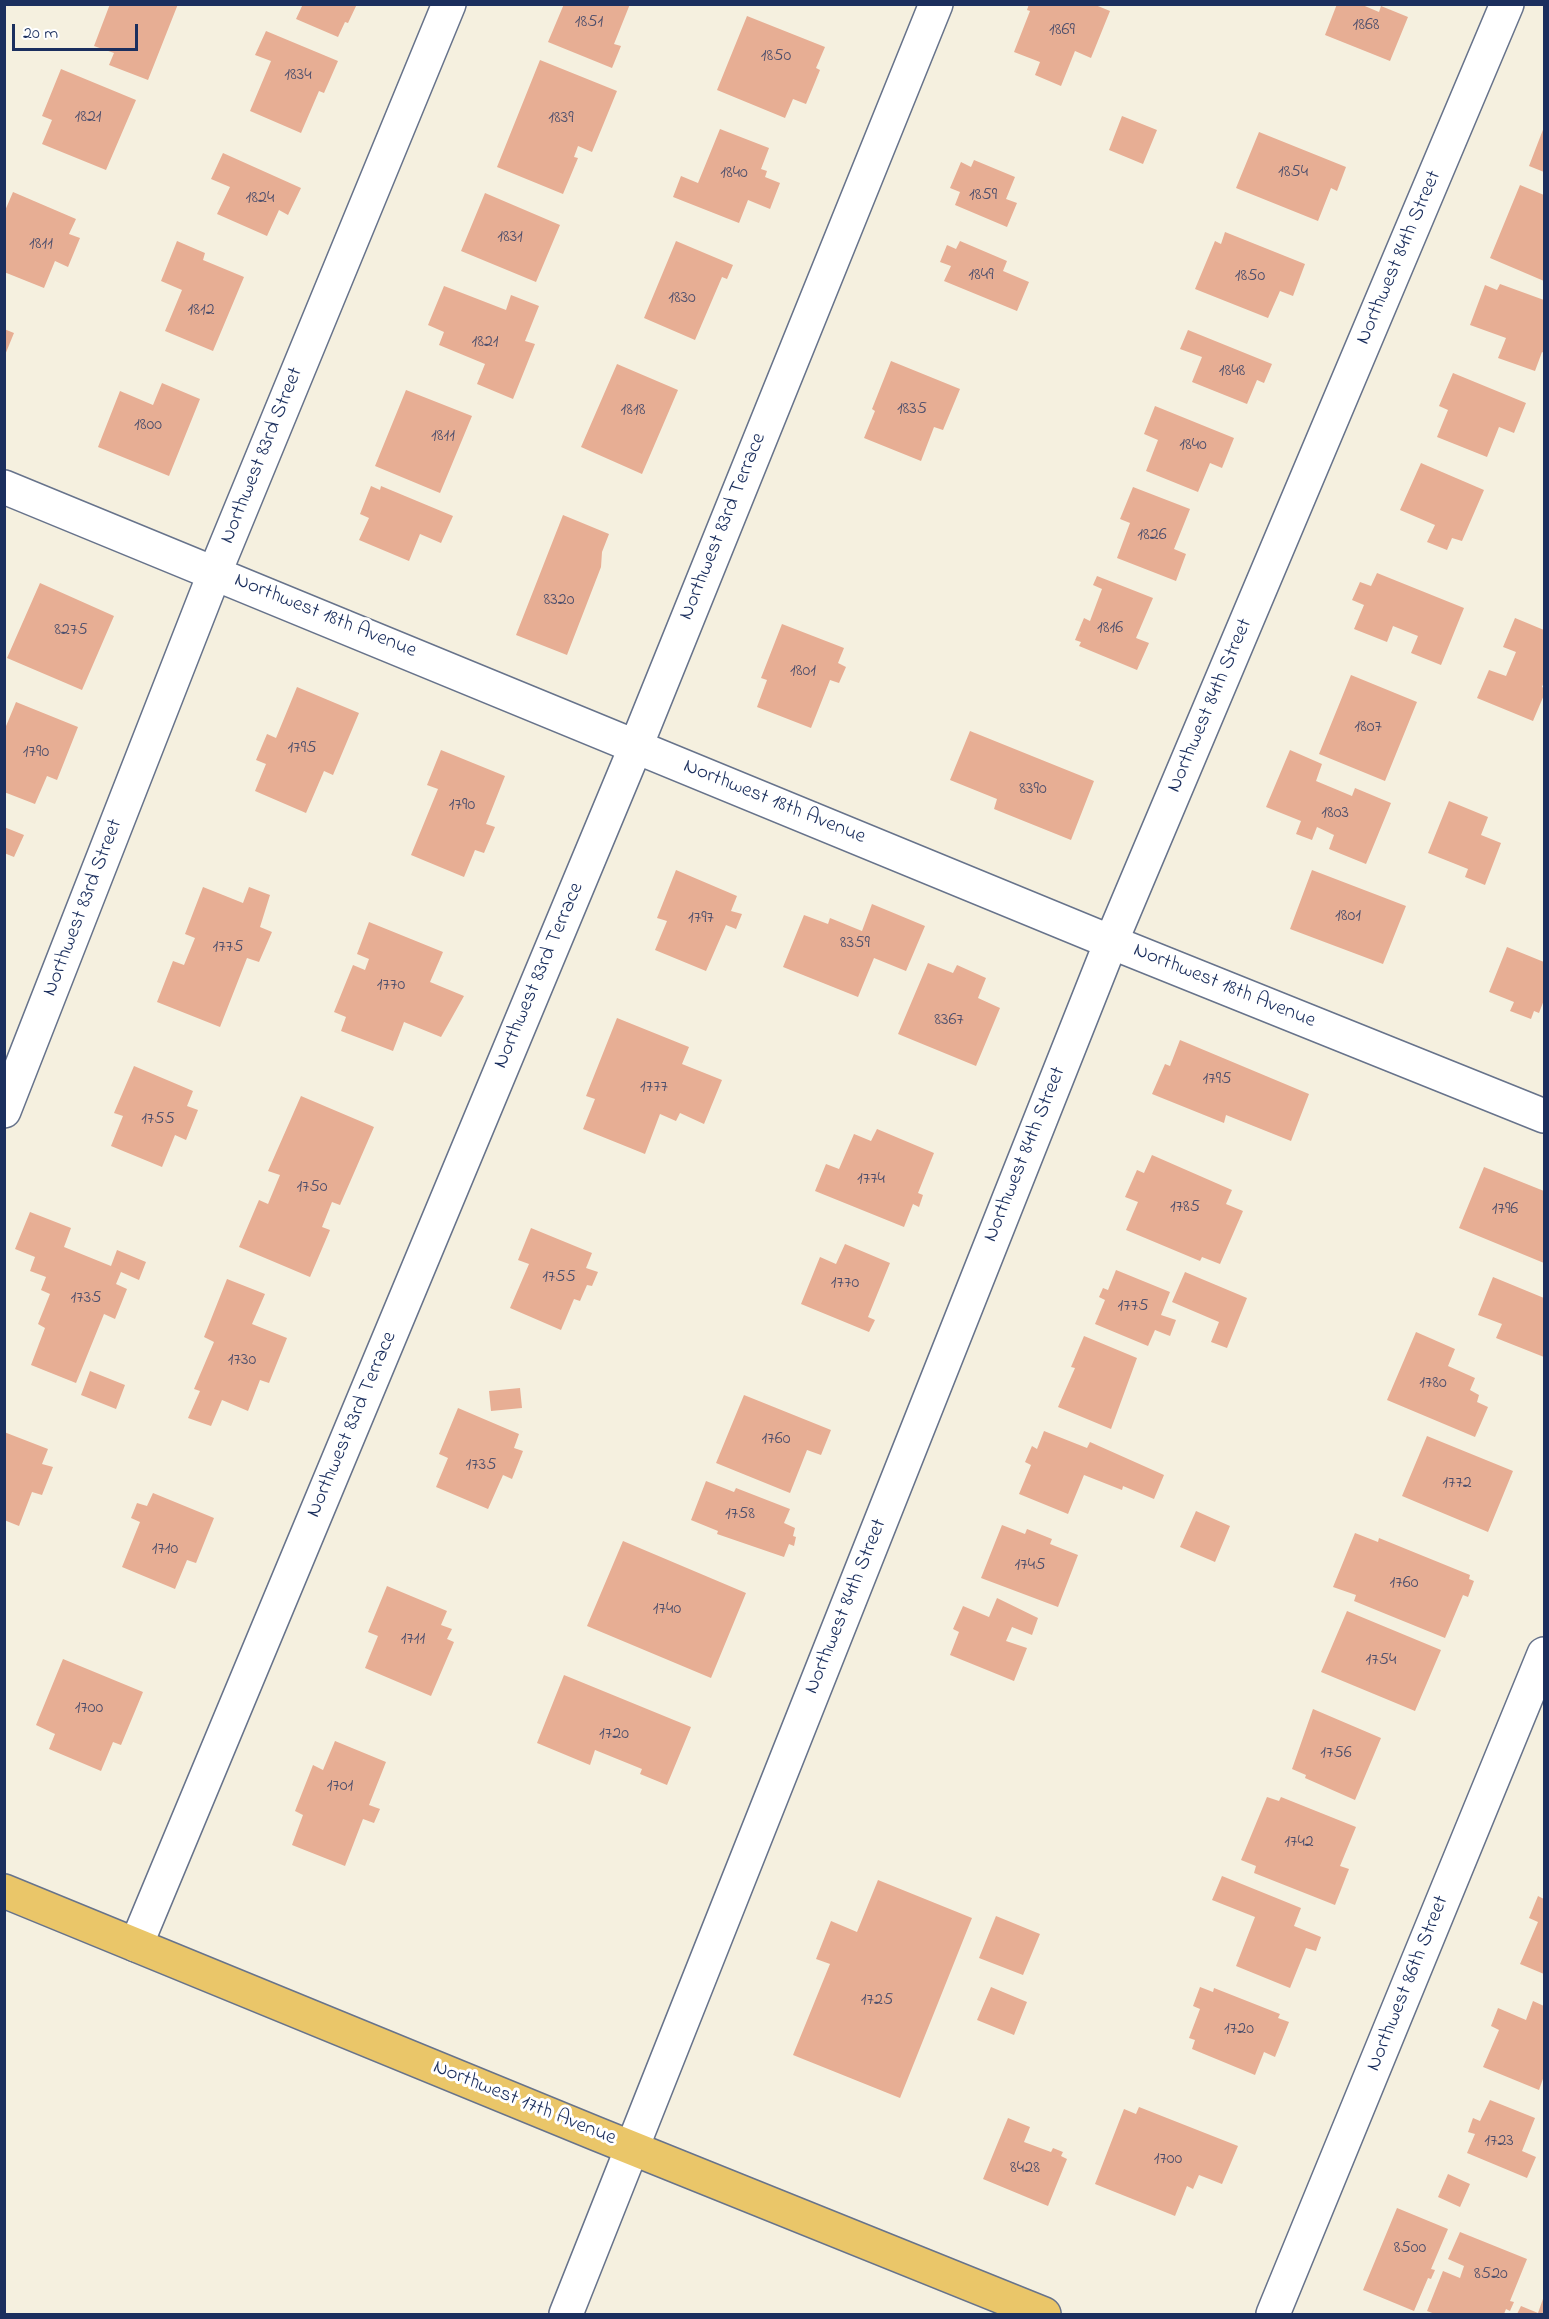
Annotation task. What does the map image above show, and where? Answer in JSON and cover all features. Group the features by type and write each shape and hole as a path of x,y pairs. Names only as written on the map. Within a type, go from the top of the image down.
{"main road":[{"name":"Northwest 17th Avenue","path":"4,1891 632,2149 1044,2314"}],"street":[{"name":"Northwest 83rd Street","path":"4,1111 215,572 448,4"},
{"name":"Northwest 83rd Terrace","path":"136,1945 636,746 936,4"},
{"name":"Northwest 84th Street","path":"566,2314 1111,942 1507,4"},
{"name":"Northwest 18th Avenue","path":"4,487 1111,942 1545,1116"},
{"name":"Northwest 86th Street","path":"1273,2314 1545,1654"}],"building":[{"path":"110,4 178,4 148,80 109,65 114,53 94,46"},
{"path":"303,4 357,4 338,37 296,19"},
{"path":"564,4 630,4 614,44 621,46 612,68 548,42"},
{"path":"1029,4 1093,4 1110,11 1091,58 1075,51 1061,86 1035,75 1040,62 1014,52 1030,11 1027,10"},
{"path":"1337,4 1360,4 1379,12 1381,6 1408,17 1390,61 1325,35"},
{"path":"747,16 825,47 816,68 820,70 806,104 793,99 785,118 717,90"},
{"path":"266,31 338,61 324,93 319,91 301,133 250,111 271,61 255,55"},
{"path":"540,60 617,91 592,152 578,146 574,157 578,158 563,194 497,167"},
{"path":"61,69 136,100 106,170 42,144 52,120 42,116"},
{"path":"1122,116 1157,130 1143,164 1109,150"},
{"path":"1544,127 1544,172 1529,166"},
{"path":"720,129 769,148 761,169 767,171 765,177 780,183 770,209 748,200 739,223 673,197 681,176 698,183"},
{"path":"1259,132 1346,167 1337,191 1331,188 1318,221 1236,188"},
{"path":"223,153 301,188 288,215 279,210 267,236 217,214 230,187 211,179"},
{"path":"974,160 1015,177 1006,199 1017,203 1007,227 955,205 960,192 950,188 961,162 971,167"},
{"path":"1520,185 1544,195 1544,281 1490,258"},
{"path":"13,192 76,219 69,234 80,238 68,267 55,261 44,288 4,272 4,213"},
{"path":"485,193 560,225 536,282 461,251"},
{"path":"1225,232 1305,264 1293,296 1280,291 1268,318 1195,289 1215,241 1221,244"},
{"path":"177,241 205,253 203,260 244,277 213,351 165,331 182,290 161,281"},
{"path":"676,241 733,265 727,279 722,277 695,340 644,318"},
{"path":"960,241 1007,261 1003,271 1029,282 1017,311 944,281 951,266 940,262 947,245 956,249"},
{"path":"1500,284 1544,300 1544,353 1542,352 1535,371 1498,358 1506,338 1470,325 1485,285 1497,290"},
{"path":"444,286 506,310 511,295 539,306 525,341 535,344 513,399 477,384 485,364 439,345 444,332 428,325"},
{"path":"4,329 14,333 5,355 4,355"},
{"path":"1188,330 1272,364 1264,383 1257,380 1247,404 1192,382 1202,357 1180,349"},
{"path":"891,361 960,389 943,430 934,427 921,461 864,438 875,411 872,409"},
{"path":"617,364 678,390 642,474 581,447"},
{"path":"1453,373 1526,403 1514,433 1499,427 1487,457 1437,437 1448,410 1439,406"},
{"path":"162,383 200,399 169,476 98,447 120,391 153,405"},
{"path":"406,390 472,416 440,493 375,466"},
{"path":"1155,406 1234,438 1222,468 1210,463 1198,492 1146,471 1158,440 1144,434"},
{"path":"1421,463 1484,490 1462,541 1452,538 1447,550 1427,542 1435,525 1400,510"},
{"path":"371,486 380,490 381,486 453,516 441,543 420,534 409,561 359,540 369,518 360,514"},
{"path":"1133,487 1190,509 1174,549 1186,554 1176,581 1117,558 1130,523 1120,519"},
{"path":"563,515 609,534 602,552 601,567 567,655 516,635"},
{"path":"1377,573 1464,608 1441,665 1411,653 1418,636 1393,626 1387,642 1354,629 1364,605 1352,600 1360,582 1371,586"},
{"path":"1097,576 1153,598 1136,638 1149,643 1137,670 1079,646 1081,642 1075,640 1084,618 1090,621 1102,589 1093,585"},
{"path":"40,583 114,616 82,690 7,658"},
{"path":"1515,618 1544,630 1544,682 1542,687 1544,695 1533,721 1477,698 1489,670 1506,676 1516,652 1503,647"},
{"path":"782,624 844,648 838,663 846,667 839,683 830,680 811,728 757,707 767,680 761,678"},
{"path":"1351,675 1417,702 1385,781 1319,754"},
{"path":"297,687 359,713 333,775 324,771 306,813 255,791 266,764 256,760 267,734 276,738"},
{"path":"16,702 78,727 57,780 47,776 35,804 4,792 4,731"},
{"path":"970,731 1094,781 1071,840 994,809 997,799 950,780"},
{"path":"441,750 505,776 486,824 495,827 484,853 475,850 464,877 411,855 438,789 427,785"},
{"path":"1290,750 1322,764 1316,781 1352,796 1355,788 1391,803 1366,864 1329,849 1334,835 1317,827 1312,840 1296,834 1301,821 1266,807"},
{"path":"1449,801 1488,817 1481,835 1501,843 1485,885 1465,877 1468,869 1428,853"},
{"path":"4,827 24,835 14,857 4,853"},
{"path":"676,870 737,896 731,911 742,914 736,929 726,925 706,971 655,950 667,921 657,918"},
{"path":"1312,870 1406,906 1383,964 1290,929"},
{"path":"203,887 243,903 249,887 270,895 260,927 272,932 259,962 247,958 220,1027 157,1002 173,961 184,965 195,938 185,934"},
{"path":"872,904 925,926 906,971 874,958 858,997 783,967 804,915 828,924 830,918 862,931"},
{"path":"369,922 443,952 430,982 464,996 441,1037 404,1022 393,1051 341,1031 346,1017 334,1012 353,965 365,970 369,959 357,954"},
{"path":"1507,947 1544,962 1544,1000 1539,1013 1534,1011 1531,1019 1510,1011 1514,1002 1489,992"},
{"path":"928,963 953,973 957,965 986,978 978,998 1000,1008 976,1066 898,1034"},
{"path":"617,1018 689,1047 682,1064 722,1080 704,1124 680,1113 676,1121 660,1114 645,1154 583,1129 595,1099 586,1096"},
{"path":"1180,1040 1309,1094 1291,1141 1226,1115 1224,1123 1152,1094 1165,1064 1170,1066"},
{"path":"134,1066 193,1091 187,1106 198,1110 186,1140 175,1135 162,1167 111,1146 123,1116 114,1113"},
{"path":"301,1096 374,1127 340,1205 332,1202 322,1227 330,1230 310,1277 239,1247 259,1200 268,1204 280,1175 268,1171"},
{"path":"877,1129 934,1153 918,1193 923,1195 919,1207 913,1204 904,1227 815,1191 826,1164 839,1169 854,1134 871,1141"},
{"path":"1152,1155 1232,1190 1226,1204 1243,1211 1220,1264 1202,1257 1200,1261 1126,1230 1138,1202 1125,1197 1137,1170 1144,1173"},
{"path":"1484,1167 1544,1191 1544,1263 1459,1228"},
{"path":"30,1212 71,1228 64,1247 111,1266 117,1250 146,1262 139,1280 121,1272 116,1284 127,1289 115,1319 104,1314 76,1383 31,1365 45,1328 38,1324 50,1294 41,1290 46,1277 30,1271 35,1257 15,1249"},
{"path":"531,1228 592,1253 586,1268 598,1272 592,1286 587,1285 580,1301 574,1299 561,1330 510,1308 529,1264 518,1260"},
{"path":"845,1244 890,1263 868,1317 875,1320 869,1332 801,1304 820,1257 836,1264"},
{"path":"1116,1270 1170,1292 1161,1315 1176,1320 1170,1336 1155,1330 1148,1346 1095,1324 1105,1300 1099,1297 1103,1288 1108,1290"},
{"path":"1185,1272 1247,1298 1227,1348 1211,1342 1219,1322 1172,1302"},
{"path":"1493,1277 1544,1298 1544,1357 1496,1338 1502,1324 1478,1315"},
{"path":"227,1279 265,1294 252,1324 287,1338 269,1383 260,1380 248,1411 222,1400 211,1426 188,1418 200,1391 194,1389 214,1342 204,1337"},
{"path":"1416,1332 1455,1349 1448,1366 1475,1378 1470,1390 1479,1395 1477,1402 1488,1407 1475,1437 1387,1400"},
{"path":"1084,1336 1137,1358 1111,1429 1058,1407 1075,1368 1071,1367"},
{"path":"90,1371 125,1385 116,1409 81,1395"},
{"path":"520,1388 522,1408 491,1411 489,1391"},
{"path":"744,1395 831,1430 821,1455 807,1450 790,1493 716,1463"},
{"path":"458,1408 519,1434 514,1448 523,1451 512,1479 503,1475 488,1509 436,1487 448,1458 439,1454"},
{"path":"1044,1431 1087,1448 1090,1442 1164,1475 1154,1499 1123,1486 1122,1490 1084,1475 1068,1514 1019,1494 1031,1465 1025,1462 1032,1446 1037,1449"},
{"path":"4,1432 48,1449 42,1464 53,1467 42,1495 32,1492 19,1526 4,1520"},
{"path":"1427,1436 1513,1471 1488,1532 1402,1496"},
{"path":"706,1481 734,1492 736,1488 790,1509 784,1523 795,1528 794,1546 789,1544 784,1557 717,1534 718,1531 691,1520"},
{"path":"153,1493 214,1518 196,1563 187,1560 175,1589 122,1567 140,1522 131,1518 137,1503 147,1506"},
{"path":"1196,1511 1230,1526 1215,1562 1180,1547"},
{"path":"1002,1525 1025,1534 1027,1529 1052,1539 1050,1544 1078,1555 1058,1607 981,1578"},
{"path":"1355,1533 1378,1542 1379,1538 1470,1575 1469,1579 1474,1581 1468,1597 1463,1595 1445,1638 1354,1601 1356,1595 1333,1587"},
{"path":"623,1541 746,1593 711,1678 587,1626"},
{"path":"387,1586 447,1611 441,1625 452,1629 447,1639 454,1642 431,1696 365,1668 378,1636 368,1632"},
{"path":"997,1598 1038,1618 1032,1635 1012,1627 1006,1641 1027,1648 1014,1681 950,1655 959,1632 953,1629 963,1606 989,1617"},
{"path":"1347,1611 1441,1650 1415,1711 1321,1672"},
{"path":"63,1659 143,1692 121,1745 113,1742 101,1771 49,1749 55,1734 36,1725"},
{"path":"564,1675 691,1727 667,1785 640,1774 642,1769 595,1750 590,1765 537,1743"},
{"path":"1313,1709 1381,1738 1355,1800 1305,1778 1306,1775 1292,1769"},
{"path":"335,1741 386,1762 369,1805 380,1809 374,1823 363,1819 345,1866 292,1845 303,1815 295,1811 313,1765 323,1770"},
{"path":"1267,1797 1279,1801 1281,1797 1356,1827 1340,1866 1349,1869 1335,1905 1254,1873 1256,1866 1241,1860"},
{"path":"1222,1876 1301,1908 1294,1926 1321,1937 1316,1951 1306,1948 1290,1988 1236,1966 1255,1917 1212,1900"},
{"path":"878,1880 972,1918 900,2098 793,2055 830,1964 816,1959 831,1921 857,1932"},
{"path":"1538,1896 1544,1899 1544,1974 1520,1964 1538,1922 1529,1918"},
{"path":"996,1916 1040,1934 1023,1975 979,1958"},
{"path":"991,1987 1027,2002 1014,2035 977,2020"},
{"path":"1200,1987 1213,1992 1214,1988 1280,2014 1278,2018 1289,2022 1275,2057 1264,2052 1255,2075 1192,2049 1195,2040 1189,2038 1200,2009 1193,2006"},
{"path":"1533,2001 1544,2006 1544,2076 1539,2090 1483,2067 1499,2030 1491,2026 1498,2008 1526,2020"},
{"path":"1490,2100 1535,2118 1522,2151 1536,2157 1527,2178 1467,2153 1475,2134 1468,2132 1473,2118 1480,2121"},
{"path":"1139,2107 1238,2146 1222,2184 1199,2175 1193,2189 1187,2186 1175,2216 1095,2184 1124,2109 1136,2114"},
{"path":"1008,2118 1030,2127 1024,2142 1051,2152 1053,2148 1063,2152 1061,2156 1067,2159 1048,2206 983,2179"},
{"path":"1448,2174 1470,2184 1460,2207 1438,2197"},
{"path":"1397,2208 1448,2229 1431,2269 1435,2270 1431,2279 1428,2278 1414,2311 1363,2290"},
{"path":"1460,2232 1527,2259 1510,2301 1514,2302 1510,2311 1506,2309 1504,2314 1435,2314 1427,2311 1443,2271 1460,2278 1464,2266 1448,2259"},
{"path":"1544,2296 1544,2314 1517,2314 1521,2306 1538,2313"}]}
